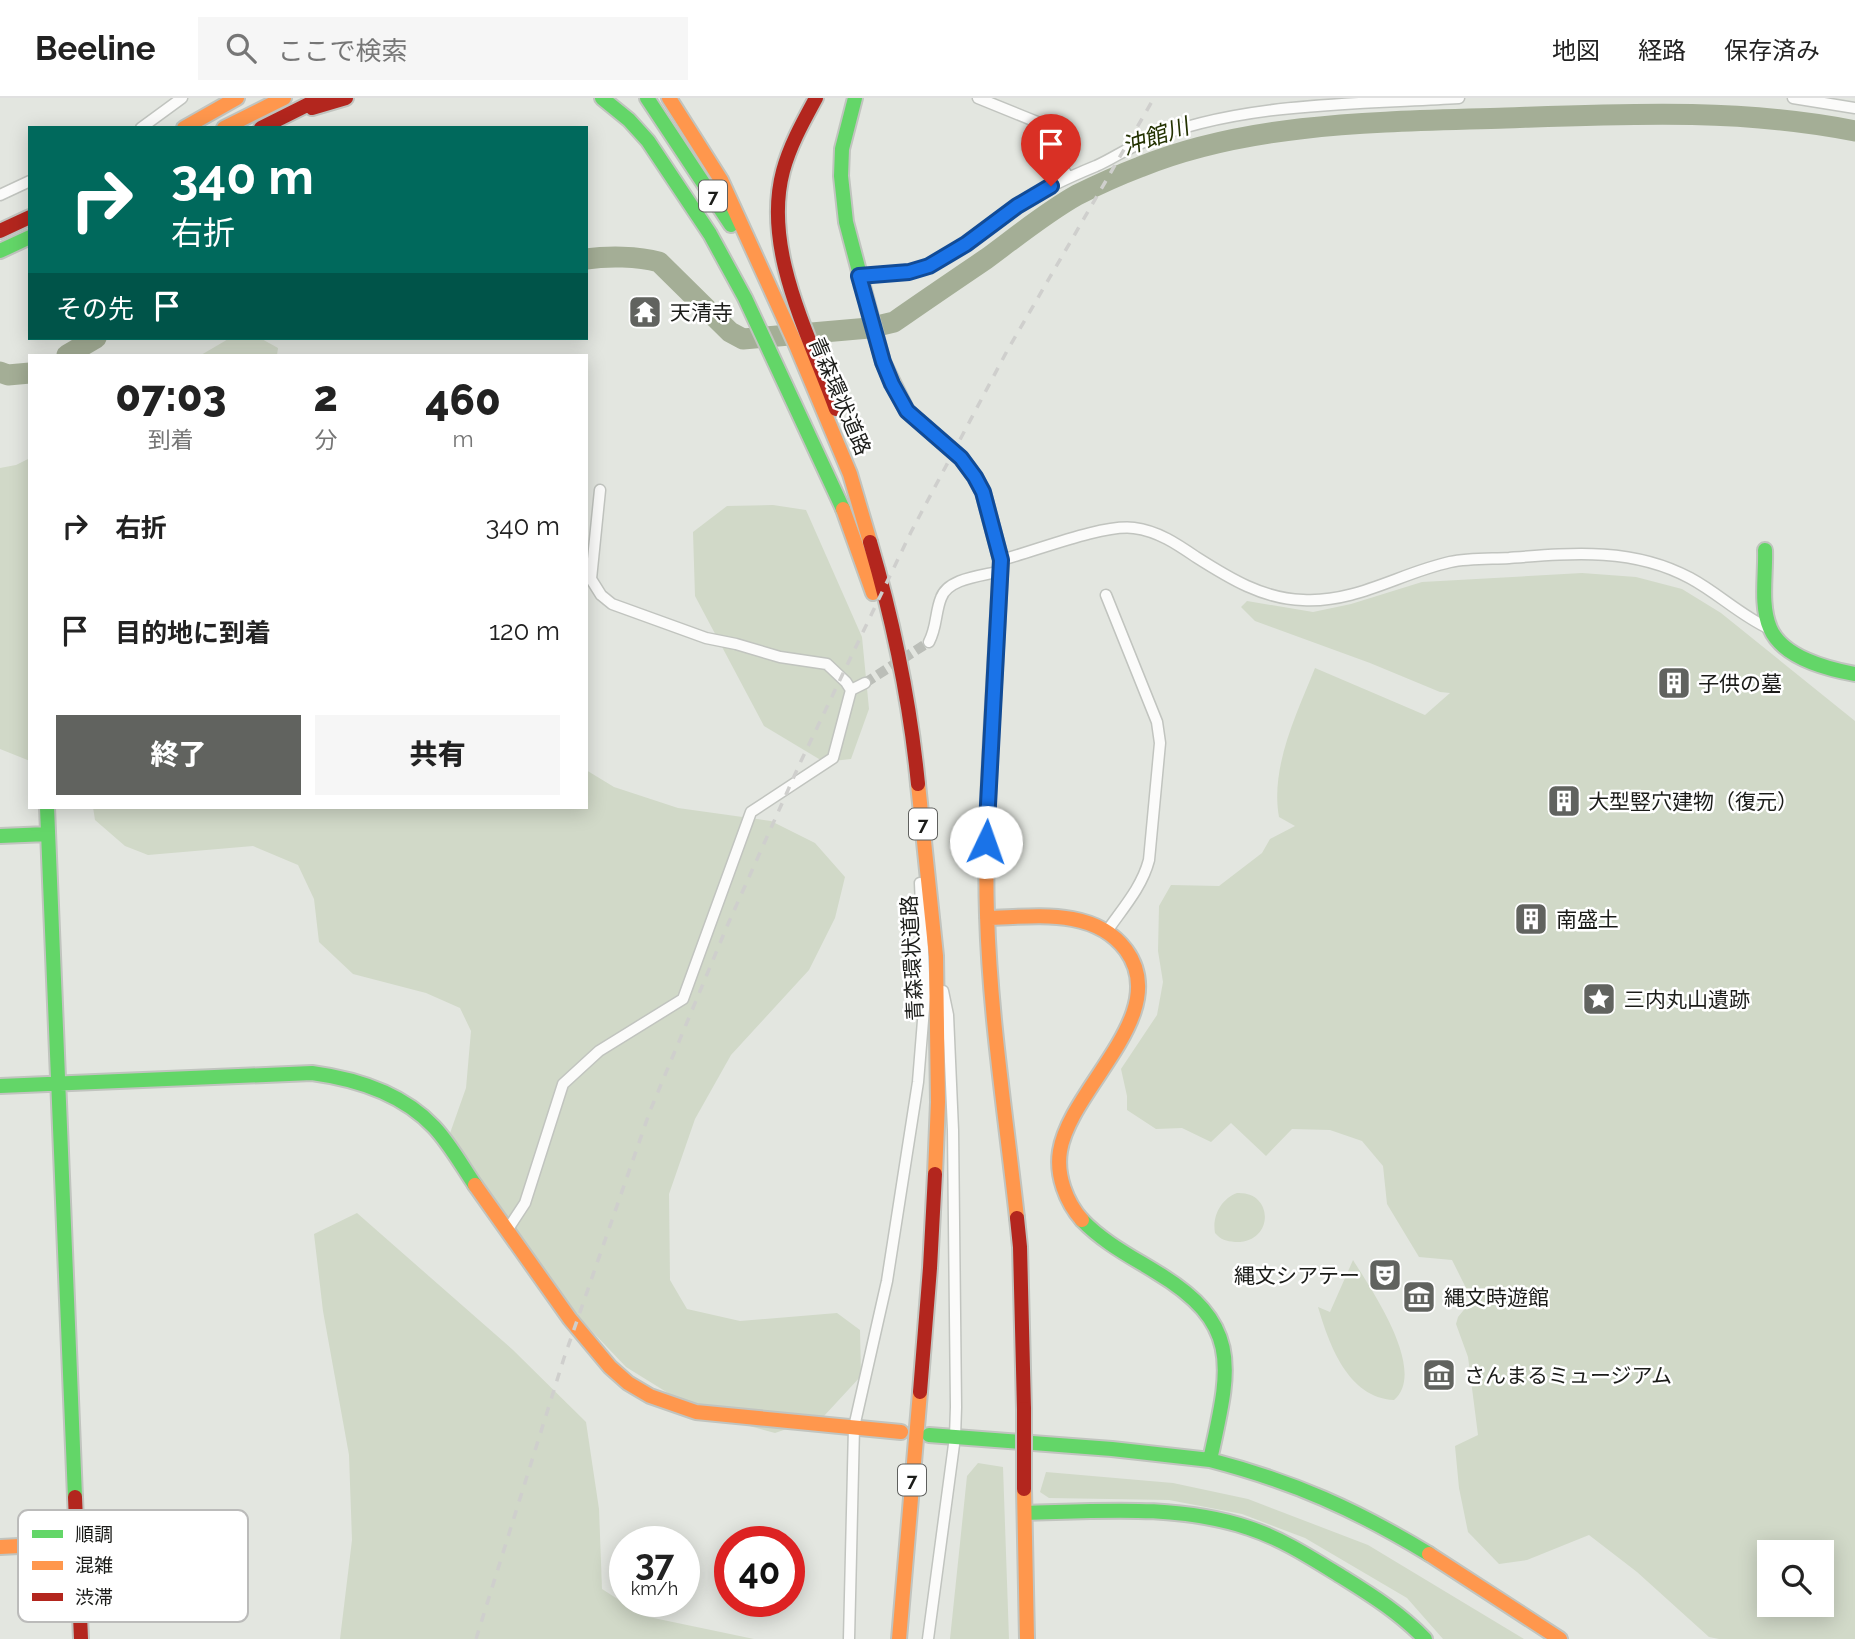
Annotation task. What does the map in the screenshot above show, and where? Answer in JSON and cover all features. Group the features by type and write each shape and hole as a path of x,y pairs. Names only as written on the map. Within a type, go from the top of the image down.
{"main road":[{"path":"188,126 237,98"},
{"path":"265,126 321,98"},
{"path":"286,116 346,98"},
{"path":"601,98 629,120 649,141 703,224 745,298 842,507 901,669"},
{"name":"青森環状道路","path":"647,98 711,193 774,297"},
{"name":"青森環状道路","path":"669,98 721,180 796,345 850,474 874,555 901,669 920,794 936,956 938,1102 930,1268 899,1639"},
{"path":"816,98 792,145 778,201 777,230 780,253 793,296 866,490 883,545 894,598 896,649"},
{"path":"855,98 842,149 841,176 846,222 883,362 907,411 961,458 975,477 983,492 1001,565 986,842 987,918 995,1021 1020,1247 1027,1639"},
{"path":"228,126 281,99"},
{"path":"4,230 28,217"},
{"path":"0,251 28,238"},
{"path":"1765,550 1770,629 1783,645 1796,653 1821,665 1855,674"},
{"path":"47,809 76,1510"},
{"path":"0,836 48,834"},
{"path":"987,918 1070,917 1086,920 1107,931 1131,956 1138,978 1134,1014 1067,1122 1058,1157 1059,1176 1072,1211 1087,1228 1108,1245 1184,1290 1211,1316 1220,1335 1225,1376 1210,1461"},
{"path":"0,1086 312,1073 370,1085 407,1105 435,1128 592,1347 628,1383 650,1396 696,1412 901,1432"},
{"path":"929,1435 1112,1449 1210,1461 1270,1476 1319,1494 1366,1517 1560,1639"},
{"path":"1024,1513 1187,1514 1235,1523 1276,1539 1371,1594 1414,1627 1425,1639"},
{"path":"0,1547 18,1546"}],"street":[{"path":"144,126 182,98"},
{"path":"978,98 1042,124 1068,176"},
{"path":"861,282 929,266 966,244 1017,206 1068,176 1097,166 1144,141 1189,127 1244,115 1292,109 1459,98"},
{"path":"1793,98 1855,108"},
{"path":"0,195 28,182"},
{"path":"508,1229 525,1203 562,1084 599,1051 683,999 751,812 833,758 851,690 827,664 780,657 706,638 612,604 601,595 591,579 600,490"},
{"path":"929,642 936,631 941,598 950,585 1090,534 1133,528 1171,540 1225,575 1251,588 1278,598 1303,600 1359,594 1452,561 1602,553 1631,557 1662,565 1689,577 1756,623 1770,629"},
{"path":"1106,595 1157,722 1160,743 1149,860 1145,874 1107,931"},
{"path":"851,690 865,683"},
{"path":"849,1639 854,1427 887,1282 918,1082 925,996 916,833 920,794"},
{"path":"929,1639 955,1437 953,1130 947,1015 936,956"}],"green space":[{"path":"227,340 264,340 278,348 277,354 203,354"},
{"path":"28,459 28,760 0,749 0,468"},
{"path":"773,505 806,510 862,637 869,709 851,759 824,762 764,726 695,596 693,532 727,506"},
{"path":"1582,573 1636,577 1682,589 1721,613 1855,721 1855,1639 1709,1637 1637,1572 1589,1535 1527,1560 1499,1564 1468,1532 1459,1488 1455,1446 1478,1435 1468,1357 1456,1324 1458,1317 1472,1300 1452,1260 1419,1257 1387,1204 1383,1166 1362,1141 1330,1130 1292,1129 1266,1156 1231,1123 1211,1142 1182,1128 1156,1129 1127,1110 1121,1069 1157,1015 1163,982 1158,951 1159,906 1171,885 1219,886 1262,853 1270,839 1295,826 1279,817 1278,779 1293,722 1315,668 1425,715 1450,693 1440,692 1255,621 1241,607 1247,601 1313,612 1351,604 1422,582"},
{"path":"588,771 614,787 678,808 771,821 815,843 845,877 835,918 809,970 731,1055 695,1119 669,1194 670,1280 687,1309 740,1321 837,1313 860,1330 861,1376 824,1416 775,1433 689,1406 626,1367 547,1284 449,1136 466,1088 471,1031 460,1008 426,993 353,974 319,942 314,899 298,865 253,846 148,855 125,846 95,820 93,809 588,809"},
{"path":"1237,1193 1258,1200 1265,1218 1263,1227 1257,1235 1248,1240 1226,1241 1215,1233 1216,1214 1226,1199"},
{"path":"357,1213 513,1350 586,1422 599,1509 602,1589 609,1594 609,1617 649,1617 754,1639 340,1639 352,1540 349,1455 323,1311 314,1234"},
{"path":"1353,1260 1383,1309 1401,1351 1403,1387 1394,1400 1378,1397 1364,1390 1343,1367 1328,1337 1318,1307 1330,1312"},
{"path":"978,1463 1003,1467 1009,1639 950,1639 967,1476"},
{"path":"1046,1472 1173,1483 1248,1499 1368,1545 1524,1639 1443,1639 1407,1598 1305,1538 1242,1514 1169,1500 1049,1498 1040,1492"}],"waterway":[{"name":"沖館川","path":"588,259 622,257 659,262 730,332 743,339 869,328 894,322 1077,195 1140,167 1228,140 1274,132 1367,123 1637,114 1769,119 1855,131"},
{"name":"沖館川","path":"69,354 93,340"},
{"name":"沖館川","path":"0,372 8,375 28,373"}],"tunnel":[{"path":"865,683 929,642"}],"railway":[{"path":"476,1639 564,1358 650,1111 728,924 801,761 911,532 1007,351 1154,98"}],"traffic: fast":[{"path":"602,98 629,120 648,141 710,234 745,298 843,509"},
{"path":"647,98 731,225"},
{"path":"855,98 842,149 841,176 846,222 883,362 907,411 961,458 975,477 983,492 1001,560 991,739"},
{"path":"0,251 28,238"},
{"path":"1765,550 1765,609 1776,638 1784,647 1806,660 1855,674"},
{"path":"47,809 75,1497"},
{"path":"0,836 48,834"},
{"path":"0,1086 312,1073 346,1079 393,1097 421,1115 445,1141 475,1185"},
{"path":"1082,1220 1108,1242 1185,1292 1205,1311 1217,1331 1224,1353 1225,1375 1210,1460 1323,1498 1375,1523 1429,1554"},
{"path":"929,1435 1112,1449 1210,1460"},
{"path":"1025,1513 1166,1512 1222,1520 1249,1528 1286,1544 1355,1585 1396,1613 1425,1639"}],"traffic: slow":[{"path":"188,126 237,98"},
{"path":"228,126 284,98"},
{"path":"669,98 721,180 796,345 850,474 870,542"},
{"path":"843,509 873,593"},
{"path":"991,739 986,871 989,953 1017,1218"},
{"path":"918,784 936,956 938,1102 935,1174"},
{"path":"987,918 1043,916 1080,921 1097,927 1113,936 1126,950 1137,974 1137,1000 1128,1025 1081,1102 1068,1127 1060,1151 1064,1188 1071,1205 1082,1220"},
{"path":"475,1185 570,1319 610,1367 628,1383 650,1396 696,1412 901,1432"},
{"path":"899,1639 920,1392"},
{"path":"1024,1489 1027,1639"},
{"path":"0,1547 18,1546"},
{"path":"1429,1554 1560,1639"}],"traffic: jam":[{"path":"265,126 321,98"},
{"path":"312,108 346,98"},
{"path":"816,98 793,143 783,171 778,201 779,231 792,292 836,409"},
{"path":"0,231 28,218"},
{"path":"870,542 900,662 918,784"},
{"path":"920,1392 935,1174"},
{"path":"1017,1218 1024,1409"},
{"path":"1024,1409 1024,1489"},
{"path":"75,1497 76,1510"},
{"path":"80,1622 81,1639"}],"place":[{"name":"天清寺","path":"645,312"},
{"name":"子供の墓","path":"1674,683"},
{"name":"大型竪穴建物（復元）","path":"1564,801"},
{"name":"南盛土","path":"1531,919"},
{"name":"三内丸山遺跡","path":"1599,999"},
{"name":"縄文シアテー","path":"1385,1275"},
{"name":"縄文時遊館","path":"1419,1297"},
{"name":"さんまるミュージアム","path":"1439,1375"}],"route":[{"path":"986,842 1001,560 983,492 975,477 961,458 907,411 892,384 883,362 859,276 909,272 929,266 1051,186"}]}
